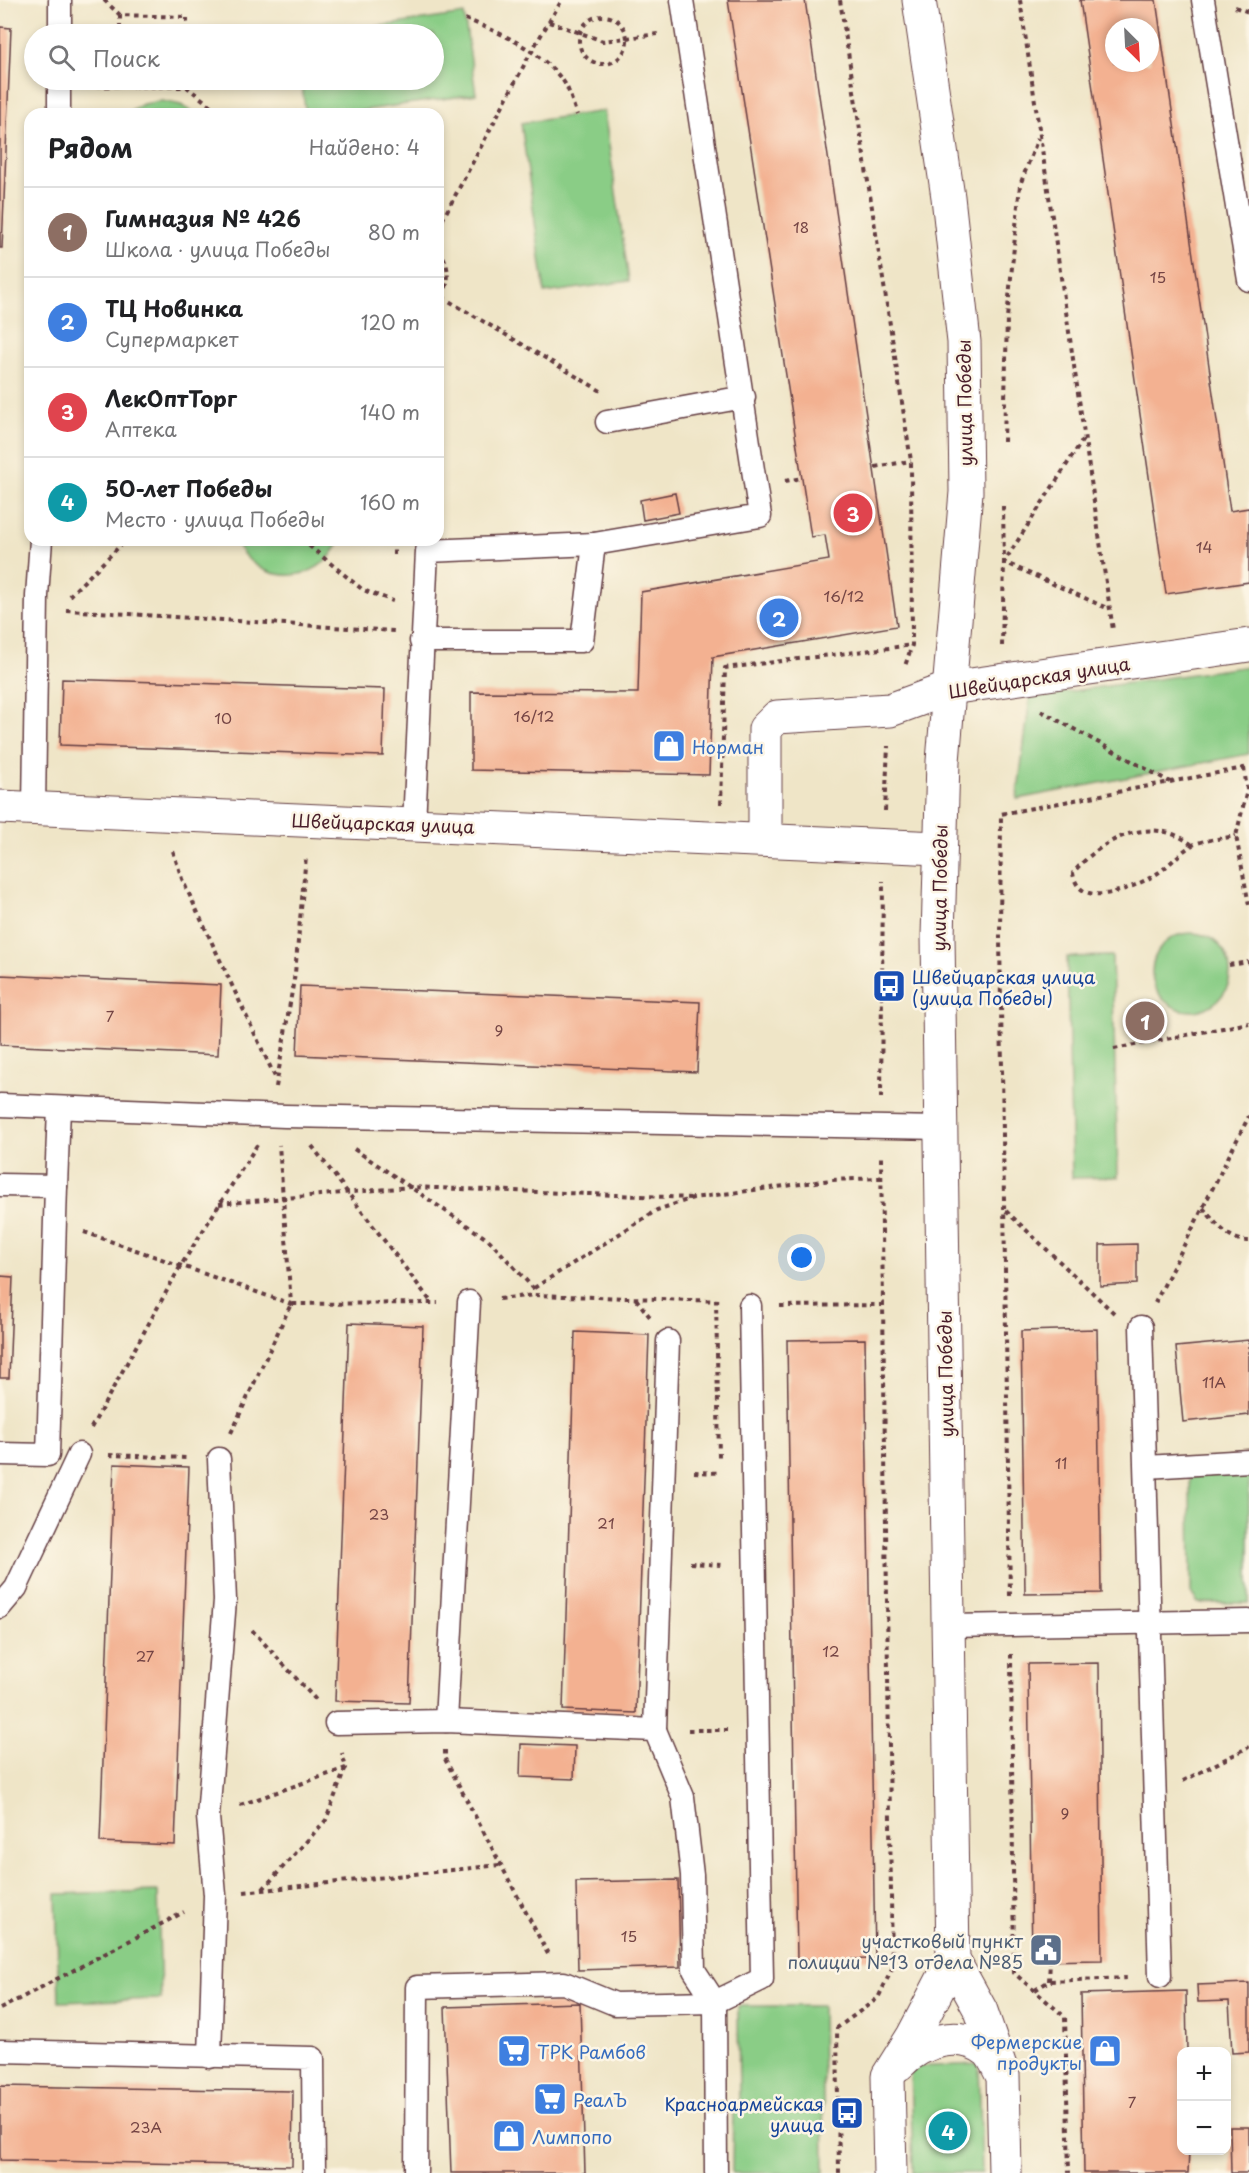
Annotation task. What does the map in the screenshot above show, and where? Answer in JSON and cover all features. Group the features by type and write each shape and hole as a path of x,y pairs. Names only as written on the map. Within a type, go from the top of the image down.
{"main road":[{"name":"улица Победы","path":"919,0 948,197 964,342 966,492 943,761 939,848 953,1960 981,2011 1003,2075 1005,2173"},
{"name":"Швейцарская улица","path":"765,839 765,729 777,717 795,714 890,710 950,688 1249,645"},
{"name":"Швейцарская улица","path":"0,807 939,848"},
{"name":"улица Победы","path":"888,2076 913,2036 953,1960"},
{"path":"890,2173 888,2076 910,2053 927,2043 953,2039 972,2043 989,2052 1003,2075"}],"lane":[{"path":"60,0 60,24"},
{"path":"414,824 421,637 427,551 594,544 760,516 744,397 682,0"},
{"path":"1203,0 1249,280"},
{"path":"58,108 59,90"},
{"path":"607,422 744,397"},
{"path":"421,637 582,641 594,544"},
{"path":"34,809 37,596 41,546"},
{"path":"0,1105 280,1116 941,1128"},
{"path":"0,1454 48,1455 59,1108"},
{"path":"0,1185 56,1186"},
{"path":"446,1721 469,1302"},
{"path":"416,2173 417,1987 564,1983 615,2004 715,2002 762,1979 750,1306"},
{"path":"1141,1327 1160,1976"},
{"path":"668,1341 655,1730 683,1797 692,1875 694,1970 715,2002 716,2173"},
{"path":"0,1607 16,1588 79,1454"},
{"path":"210,2057 215,1895 208,1817 225,1600 219,1459"},
{"path":"1146,1467 1249,1461"},
{"path":"949,1626 1249,1621"},
{"path":"336,1722 446,1721 655,1730"},
{"path":"0,2051 313,2058 314,2173"}],"path":[{"path":"104,0 120,15 187,17 187,24"},
{"path":"444,217 531,52 562,0"},
{"path":"839,2173 837,2028 878,1998 892,1969 880,1178 883,844 890,710 912,645 911,461 840,0"},
{"path":"1020,0 1114,640"},
{"path":"120,15 120,24"},
{"path":"606,16 618,21 627,38 624,51 616,60 597,63 582,51 580,33 593,18 606,16"},
{"path":"465,19 498,32 531,52 561,77 577,115"},
{"path":"549,22 603,41 687,31"},
{"path":"191,90 213,108"},
{"path":"1004,447 1007,318 1020,185 1039,138"},
{"path":"444,260 448,267 448,283 444,290"},
{"path":"444,300 644,416"},
{"path":"1004,562 1084,438"},
{"path":"875,467 911,461"},
{"path":"1002,647 1003,494"},
{"path":"61,603 120,546"},
{"path":"309,546 363,590 393,601"},
{"path":"1004,562 1109,609"},
{"path":"65,610 421,637"},
{"path":"720,807 725,668 912,645"},
{"path":"1036,708 1170,782"},
{"path":"1069,2173 1065,2017 1014,1973 1006,1210 1000,938 1001,814 1246,767 1247,790 1236,836 1249,905"},
{"path":"160,814 182,879 276,1080"},
{"path":"280,1116 219,1204 180,1267 96,1414 79,1454 219,1459 291,1304 280,1116 276,1080 295,973 310,821"},
{"path":"1192,845 1182,837 1165,830 1151,830 1118,837 1089,854 1073,873 1075,885 1080,892 1090,895 1121,890 1158,873 1192,845 1236,836"},
{"path":"1229,965 1249,962"},
{"path":"1114,1049 1249,1023"},
{"path":"280,1116 347,1191 432,1304"},
{"path":"1170,1275 1249,1116"},
{"path":"351,1147 490,1241 534,1288 534,1295"},
{"path":"219,1204 285,1200 347,1191 410,1187 693,1198 831,1180 880,1178"},
{"path":"534,1288 657,1210 693,1198"},
{"path":"1203,1208 1228,1234 1238,1239 1249,1240"},
{"path":"1006,1210 1116,1314 1141,1327"},
{"path":"55,1221 180,1267 291,1304 432,1304 534,1295 716,1299 750,1306 882,1305"},
{"path":"225,1600 336,1722 346,1768 326,1820 263,1889"},
{"path":"446,1721 445,1759 564,1983"},
{"path":"1155,1796 1249,1747"},
{"path":"208,1817 346,1768"},
{"path":"1049,1981 1050,1961"},
{"path":"1035,1990 1049,1981 1160,1976"}],"green space":[{"path":"464,14 476,94 379,108 305,108 302,90 444,90 444,24 395,24"},
{"path":"162,101 186,108 136,108 143,104"},
{"path":"604,111 629,281 545,293 521,123"},
{"path":"239,546 337,546 331,556 318,567 303,573 288,575 272,573 257,566 244,555"},
{"path":"1249,666 1249,754 1017,799 1030,697"},
{"path":"1191,933 1206,936 1219,944 1227,957 1230,972 1227,987 1219,1000 1206,1008 1191,1011 1176,1008 1163,1000 1155,987 1152,972 1155,957 1163,944 1176,936"},
{"path":"1112,956 1118,1177 1072,1178 1067,957"},
{"path":"1240,1470 1249,1473 1249,1603 1198,1603 1191,1593 1190,1479 1200,1473"},
{"path":"158,1891 161,1999 59,2002 56,1894"},
{"path":"738,2006 822,2006 824,2173 732,2173 733,2103 739,2102"},
{"path":"979,2064 982,2173 913,2173 910,2067"}],"building":[{"path":"728,0 805,0 897,626 713,657 709,775 471,770 471,692 638,693 641,592 829,560 825,535 811,537"},
{"path":"1080,0 1156,0 1159,18 1105,18 1105,72 1159,72 1159,21 1230,511 1249,508 1249,582 1166,594"},
{"path":"0,27 11,28 2,248 0,248"},
{"path":"675,493 679,513 643,520 640,500"},
{"path":"62,679 385,689 383,756 60,745"},
{"path":"0,975 221,985 218,1055 0,1045"},
{"path":"300,986 700,1002 697,1072 297,1055"},
{"path":"1137,1244 1137,1284 1100,1286 1100,1245"},
{"path":"0,1276 13,1277 9,1378 0,1378"},
{"path":"349,1323 423,1326 409,1703 335,1701"},
{"path":"1097,1329 1101,1593 1025,1594 1021,1331"},
{"path":"575,1332 649,1335 636,1713 563,1710"},
{"path":"865,1339 875,1959 797,1960 787,1340"},
{"path":"1249,1340 1249,1415 1183,1422 1176,1347"},
{"path":"114,1464 189,1467 175,1845 100,1842"},
{"path":"1099,1663 1102,1960 1032,1961 1028,1664"},
{"path":"521,1744 575,1746 574,1779 520,1777"},
{"path":"678,1880 680,1967 578,1970 576,1882"},
{"path":"1249,1983 1249,2052 1232,2053 1229,2001 1198,2002 1197,1985"},
{"path":"1186,1991 1187,2047 1177,2047 1177,2155 1189,2155 1188,2173 1084,2173 1081,1994"},
{"name":"ТРК Рамбов","path":"580,2003 585,2173 451,2173 445,2007"},
{"path":"0,2086 293,2091 292,2166 0,2160"},
{"path":"1231,2127 1249,2127 1249,2173 1231,2173"}],"place":[{"name":"ЛекОптТорг","path":"853,513"},
{"name":"ТЦ Новинка","path":"779,618"},
{"name":"Норман","path":"669,746"},
{"name":"Швейцарская улица (улица Победы)","path":"889,986"},
{"name":"Гимназия № 426","path":"1145,1021"},
{"name":"участковый пункт полиции №13 отдела №85","path":"1046,1950"},
{"name":"ТРК Рамбов","path":"514,2051"},
{"name":"Фермерские продукты","path":"1105,2051"},
{"name":"РеалЪ","path":"550,2099"},
{"name":"Красноармейская улица","path":"847,2113"},
{"name":"50-лет Победы","path":"948,2131"},
{"name":"Лимпопо","path":"509,2136"}]}
